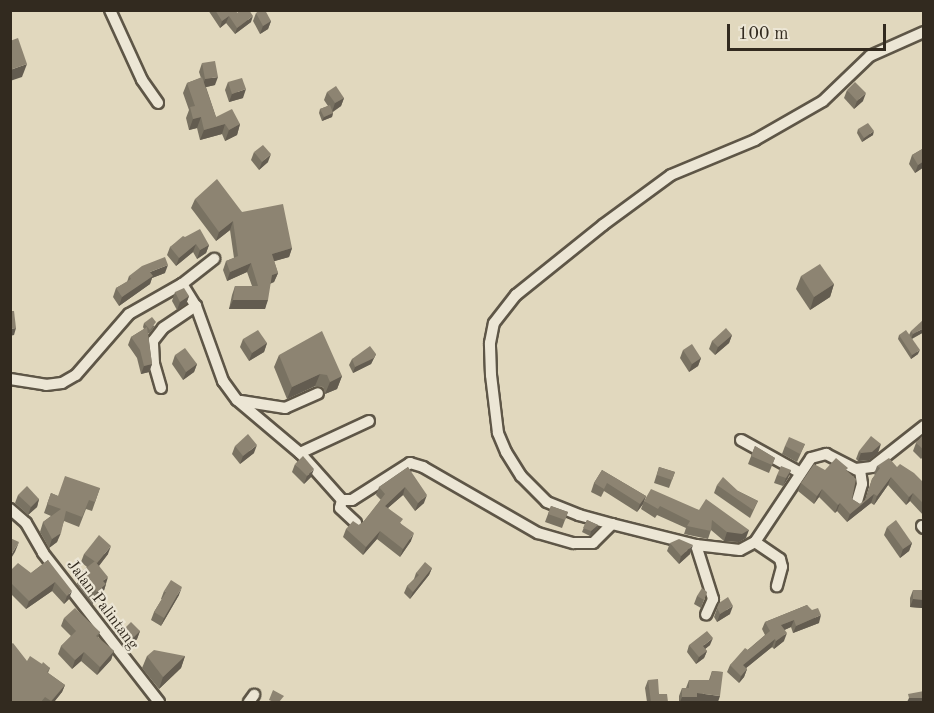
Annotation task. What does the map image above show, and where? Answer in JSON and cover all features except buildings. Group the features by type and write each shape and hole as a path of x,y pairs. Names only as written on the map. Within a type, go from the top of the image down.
{"street":[{"path":"110,10 142,80 158,103"},
{"path":"924,32 870,56 823,101 755,140 672,175 603,225 516,295 494,323 490,343 491,375 498,433 520,476 547,502 579,516 696,545 740,550 755,542 811,458 826,454 860,469 872,468 924,426"},
{"path":"10,379 46,385 62,383 76,375 129,314 182,284 214,259"},
{"path":"182,284 196,306 223,381 237,400 300,453 342,500 352,500 410,463 423,467 519,523 547,535 588,545 612,524"},
{"path":"162,388 154,363 153,341 163,328 196,306"},
{"path":"237,400 285,408 318,393"},
{"path":"300,453 369,420"},
{"path":"741,440 801,473"},
{"path":"856,505 862,484 860,469"},
{"path":"342,500 340,508 356,523"},
{"name":"Jalan Palintang","path":"10,508 26,524 43,553 159,702"},
{"path":"10,520 26,524"},
{"path":"755,542 780,559 782,567 777,586"},
{"path":"696,545 713,599 706,615"}]}
